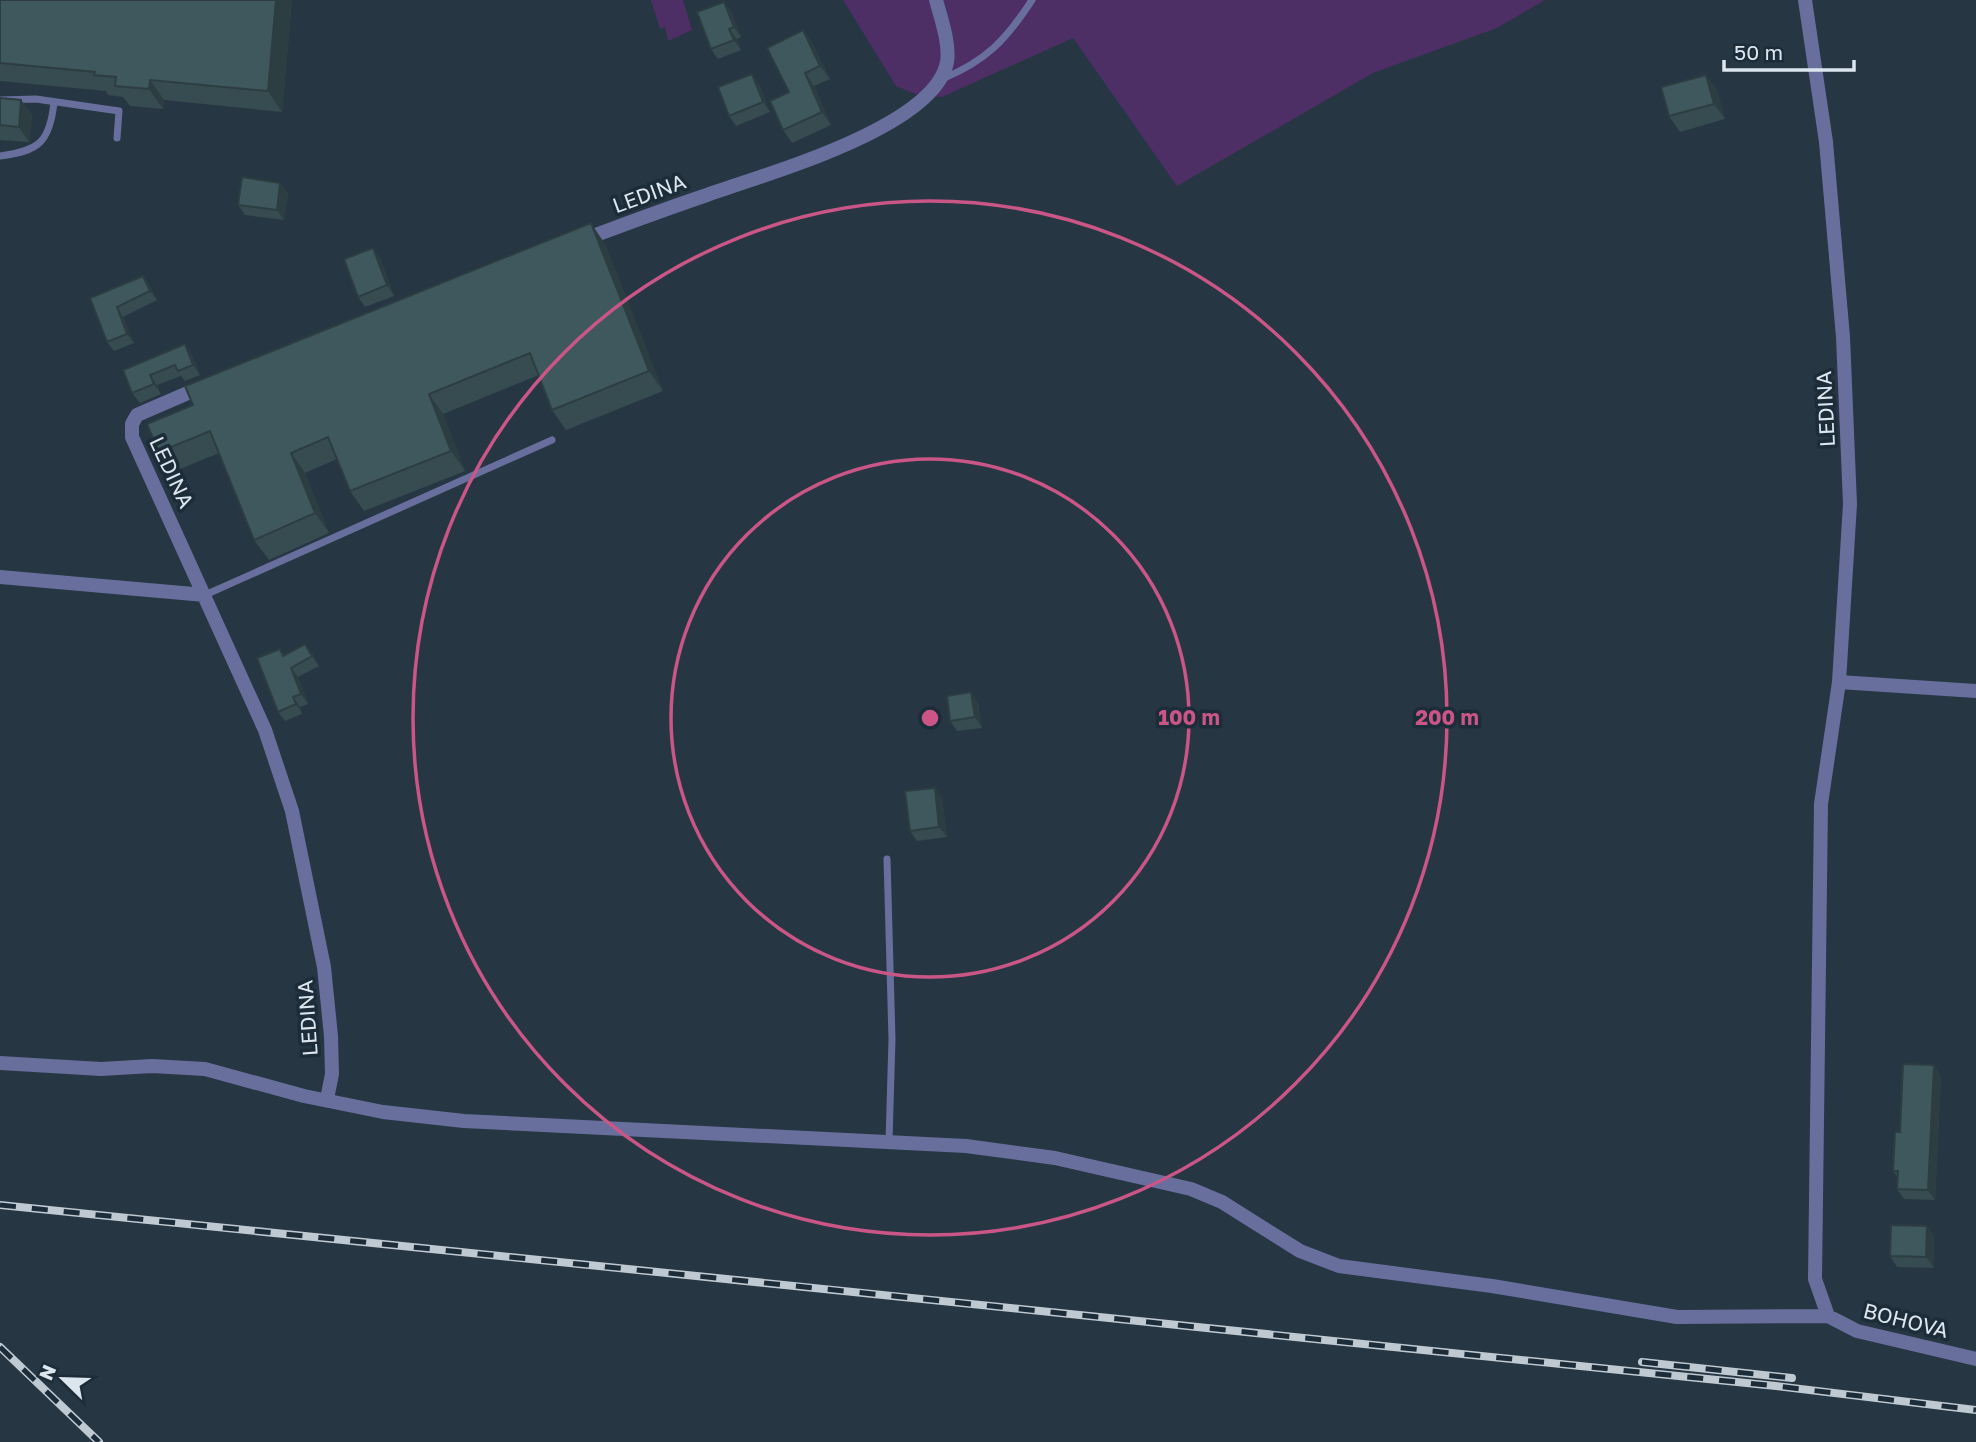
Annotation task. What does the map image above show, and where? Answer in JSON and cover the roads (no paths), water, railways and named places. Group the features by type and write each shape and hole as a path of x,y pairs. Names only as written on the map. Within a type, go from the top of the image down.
{"street":[{"path":"936,0 943,27 947,62 938,80"},
{"name":"LEDINA","path":"1805,0 1825,142 1843,337 1850,504 1839,682 1821,804 1815,1279 1828,1316"},
{"name":"LEDINA","path":"568,245 854,142 919,102 938,80"},
{"name":"LEDINA","path":"216,381 136,415 131,429 135,449 205,595 265,730 292,811 324,967 332,1074 327,1099"},
{"path":"0,577 205,595"},
{"path":"1839,682 1976,691"},
{"path":"0,1063 101,1069 152,1066 205,1069 383,1112 464,1121 889,1141 967,1146 1055,1158 1191,1189 1222,1202 1300,1251 1339,1266 1492,1286 1677,1317 1828,1316"},
{"name":"BOHOVA","path":"1828,1316 1857,1331 1976,1359"}],"lane":[{"path":"938,80 975,65 1012,31 1032,0"},
{"path":"0,100 54,102 119,110 117,138"},
{"path":"0,156 26,153 44,141 54,102"},
{"path":"205,595 552,440"},
{"path":"887,859 892,1039 889,1141"}],"railway":[{"path":"0,1205 1776,1386 1976,1410"},
{"path":"0,1347 99,1442"},
{"path":"1642,1362 1792,1378"}]}
